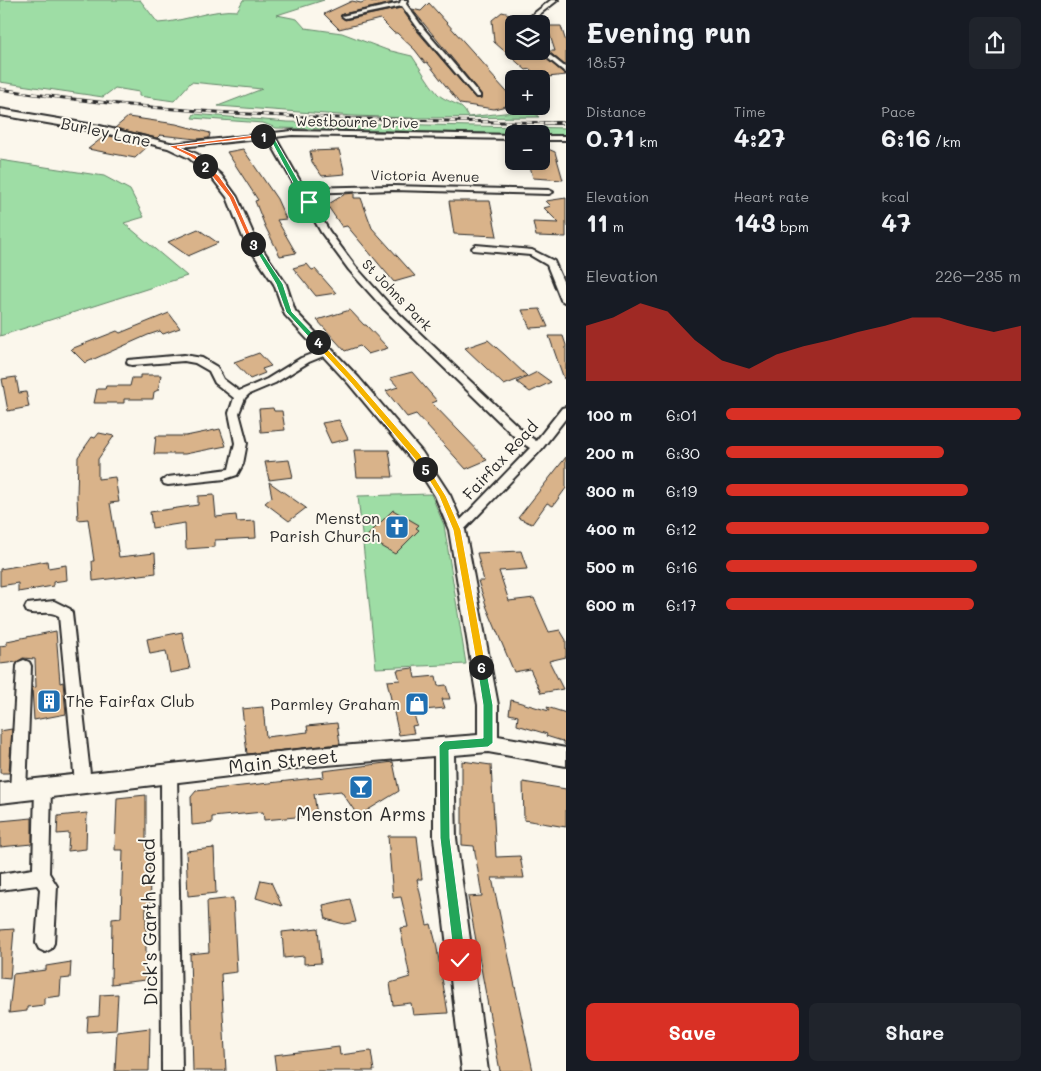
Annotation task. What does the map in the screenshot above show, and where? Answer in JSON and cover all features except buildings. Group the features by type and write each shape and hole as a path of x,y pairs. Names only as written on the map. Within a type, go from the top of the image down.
{"street":[{"path":"536,15 555,0"},
{"path":"345,16 403,2 422,30 478,96"},
{"path":"550,58 566,71"},
{"name":"Burley Lane","path":"0,112 100,129 171,146 193,156 217,177 232,197 250,240 280,284 289,312 304,330 327,351 417,456 442,496 457,530 488,705 488,743"},
{"name":"Westbourne Drive","path":"171,146 292,133 505,137"},
{"name":"St Johns Park","path":"270,135 325,232 341,255 386,306 494,411 522,437 537,447"},
{"path":"550,138 566,138"},
{"name":"Victoria Avenue","path":"301,191 393,188 549,192"},
{"path":"476,248 532,253 551,263 566,300"},
{"path":"168,481 225,475 236,469 241,443 234,413 240,397 245,392 271,381 305,360 327,351"},
{"path":"132,362 184,358 198,360 213,369 219,381 240,397"},
{"name":"Fairfax Road","path":"457,530 537,447 566,411"},
{"path":"32,608 54,606 65,613 82,784"},
{"path":"9,792 24,666"},
{"name":"Main Street","path":"9,792 315,757 488,743 566,757"},
{"path":"444,746 445,838 475,1071"},
{"name":"Dick's Garth Road","path":"168,773 172,1071"},
{"path":"43,788 41,876 49,886 45,943"},
{"path":"0,882 41,876"}],"green space":[{"path":"0,0 140,0 158,23 218,11 237,11 243,0 324,0 277,15 297,19 305,28 342,33 387,50 412,56 437,93 462,108 468,117 505,113 505,115 537,115 539,117 414,118 353,116 218,106 262,89 191,82 174,101 139,96 139,92 115,88 103,97 0,82"},
{"path":"194,114 287,122 505,127 505,134 276,128 263,123 192,118"},
{"path":"550,128 566,128 566,135 550,135"},
{"path":"0,160 104,176 130,190 144,217 124,223 187,276 0,336"},
{"path":"431,494 444,525 466,664 376,668 358,496"}],"railway":[{"path":"0,89 70,99 211,112 354,119 566,123 544,123"}],"place":[{"name":"Menston Parish Church","path":"397,527"},
{"name":"The Fairfax Club","path":"49,701"},
{"name":"Parmley Graham","path":"417,704"},
{"name":"Menston Arms","path":"361,787"}],"route":[{"path":"309,202 300,190 270,135 171,146 193,156 217,177 232,197 250,240 280,284 289,312 354,381 417,456 442,496 457,530 488,705 488,743 444,746 445,838 460,960"}]}
